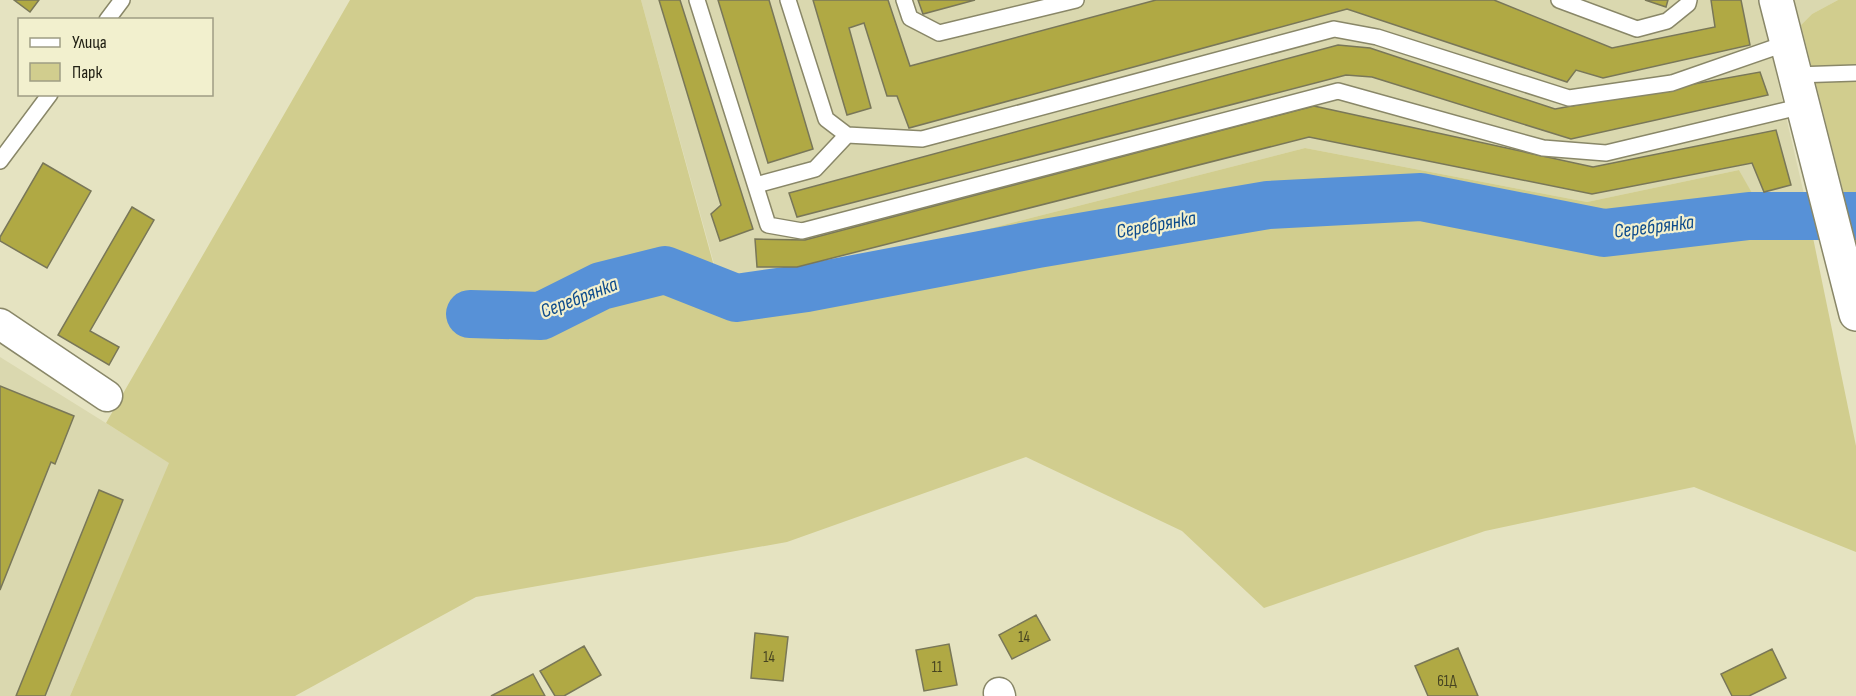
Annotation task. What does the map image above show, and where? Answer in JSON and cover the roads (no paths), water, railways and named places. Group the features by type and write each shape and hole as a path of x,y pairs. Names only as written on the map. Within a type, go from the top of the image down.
{"street":[{"path":"1783,3 1786,43 1856,314"},
{"path":"0,324 107,396"}],"lane":[{"path":"108,18 122,0"},
{"path":"697,0 768,225 802,231 1338,92 1543,148 1606,153 1801,100 1856,73"},
{"path":"788,0 826,119 847,135 922,139 1334,29 1377,37 1569,98 1672,83 1786,43"},
{"path":"904,0 910,18 939,33 1076,0"},
{"path":"1559,0 1637,29 1667,21 1689,4 1689,0"},
{"path":"0,161 49,96"},
{"path":"756,185 815,169 847,135"}],"waterway":[{"name":"Серебрянка","path":"470,314 541,316 601,286 665,270 736,298 807,288 1038,244 1268,205 1421,197 1604,233 1749,216 1856,216"}]}
